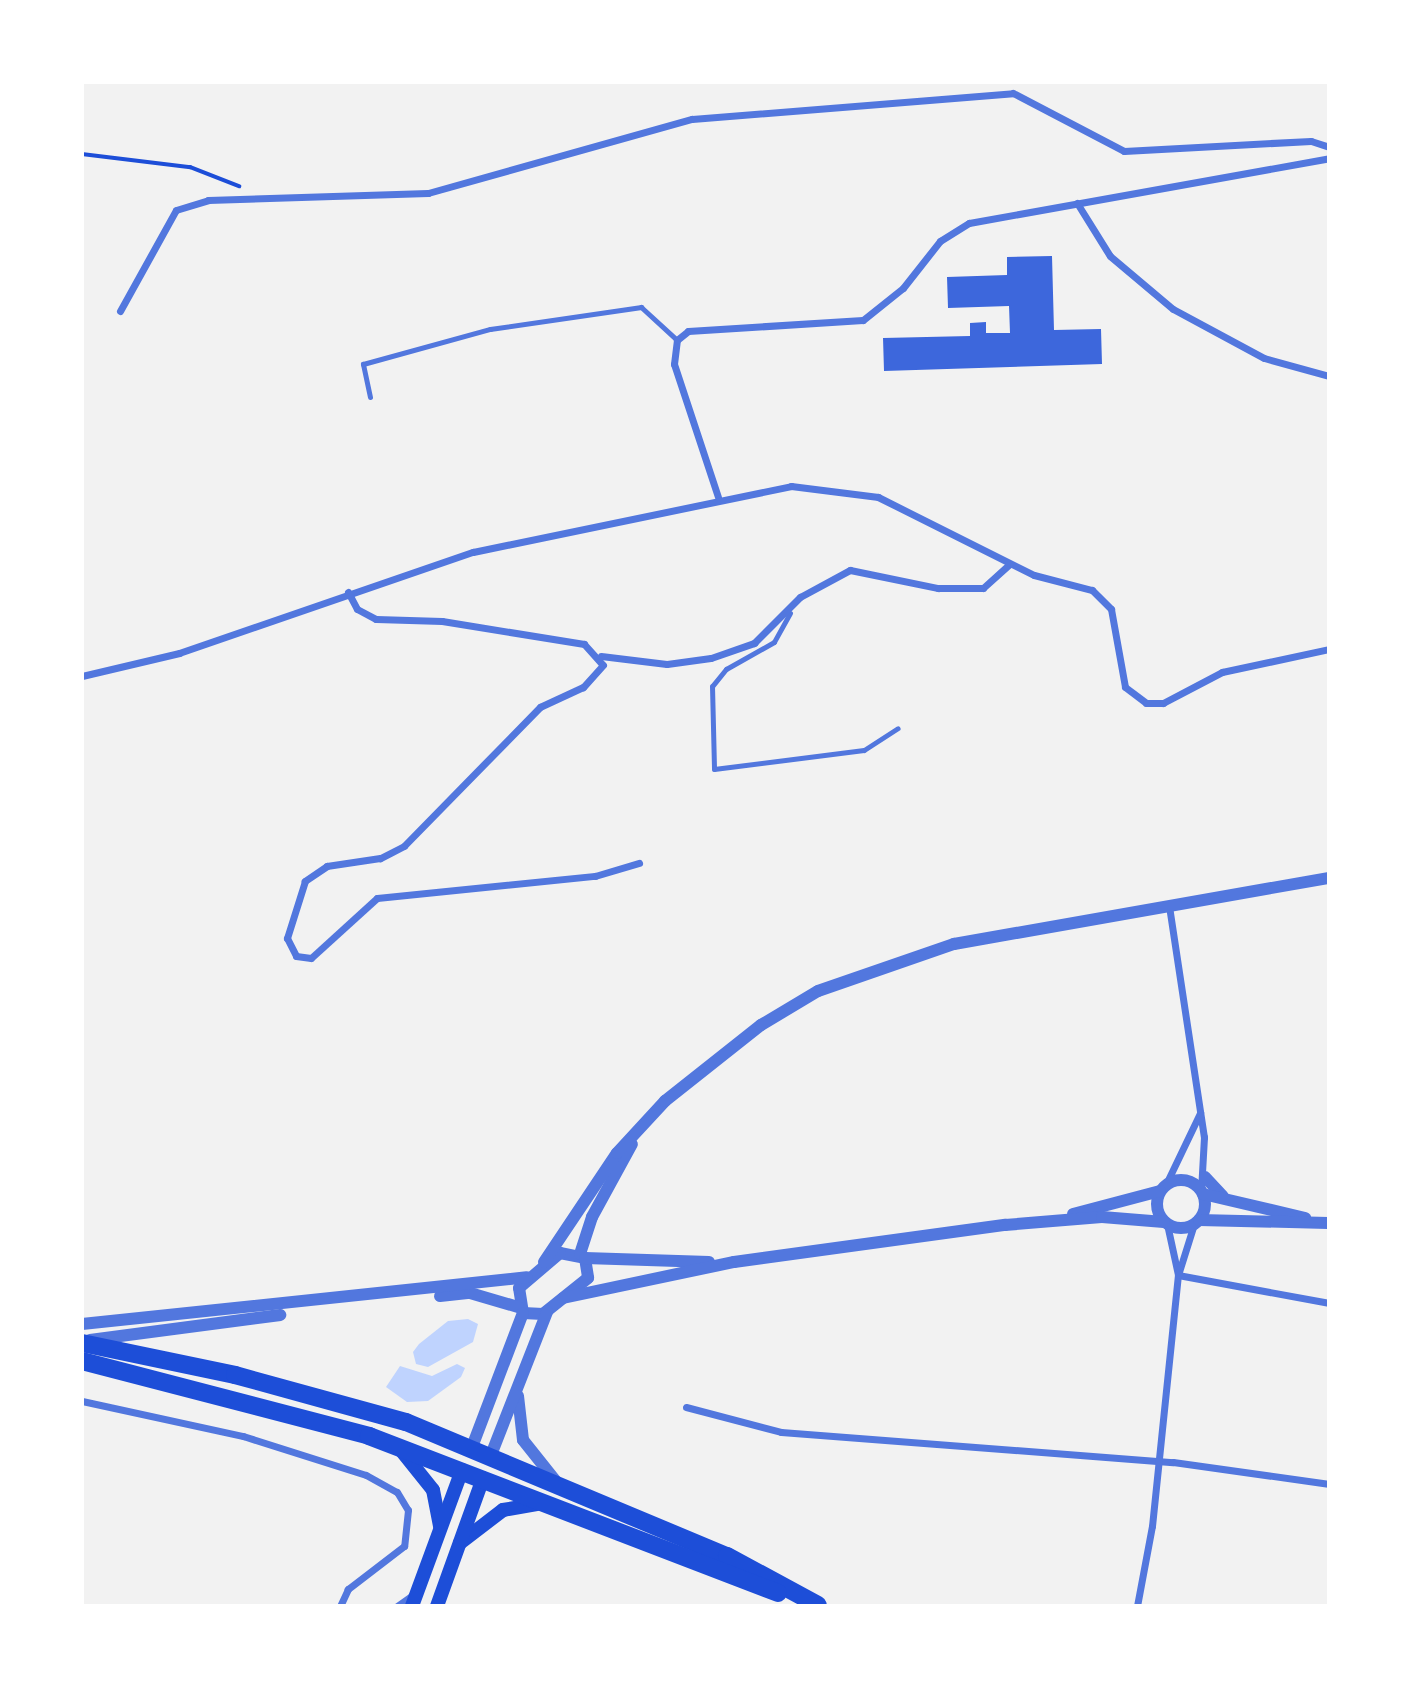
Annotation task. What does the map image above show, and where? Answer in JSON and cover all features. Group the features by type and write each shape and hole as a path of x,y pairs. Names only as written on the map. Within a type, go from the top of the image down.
{"main road":[{"path":"82,1342 311,1394 472,1447 727,1556 819,1606"},
{"path":"82,1361 276,1407 395,1444 542,1503 819,1606"},
{"path":"395,1444 433,1490 440,1527"},
{"path":"414,1599 472,1447"},
{"path":"437,1606 491,1455"},
{"path":"459,1544 503,1510 542,1503"}],"street":[{"path":"120,311 176,210 208,200 428,194 692,119 1013,93 1124,151 1311,141 1329,146"},
{"path":"718,498 676,375 677,340 708,328 863,320 903,288 953,230 1077,203 1329,158"},
{"path":"1077,203 1110,256 1173,309 1264,359 1329,376"},
{"path":"82,676 179,653 348,592 523,539 718,498 791,486 878,497 1010,564 1102,596 1114,619 1125,687 1146,703 1163,703 1222,672 1329,649"},
{"path":"348,592 357,609 376,620 442,621 584,644 601,656 667,664 711,658 754,643 790,613 800,597 850,570 938,587 983,588 1010,564"},
{"path":"601,656 600,673 540,707 404,846 313,873 297,898 288,946 296,956 311,958 377,898 595,876 639,863"},
{"path":"544,1262 638,1132 686,1081 761,1025 856,974 954,944 1329,878"},
{"path":"1137,1606 1160,1461 1178,1275 1197,1222 1203,1187 1200,1112 1169,905"},
{"path":"1178,1275 1165,1223 1156,1207 1200,1112"},
{"path":"491,1455 547,1312 589,1276 583,1256 592,1217 638,1132"},
{"path":"563,1298 734,1262 1055,1219 1184,1180 1226,1198 1329,1224"},
{"path":"1055,1219 1329,1224"},
{"path":"472,1447 520,1310 517,1292 527,1277 544,1262 560,1253 734,1262"},
{"path":"1178,1275 1329,1303"},
{"path":"82,1324 527,1277"},
{"path":"82,1342 470,1293 520,1310 547,1312"},
{"path":"518,1389 523,1440 558,1485"},
{"path":"82,1401 276,1446 383,1482 408,1510 404,1546 348,1589 340,1606"},
{"path":"686,1407 781,1432 1160,1461 1329,1484"},
{"path":"397,1606 414,1599"}],"lane":[{"path":"370,397 363,364 490,330 641,307 677,340"},
{"path":"790,613 774,642 726,669 712,686 714,769 864,750 898,728"}],"path":[{"path":"82,153 190,167 271,198"}],"water":[{"path":"468,1319 478,1324 473,1342 428,1367 416,1364 413,1352 419,1344 448,1321"},
{"path":"457,1364 465,1368 461,1377 428,1401 407,1402 386,1387 400,1366 432,1376"}],"building":[{"path":"1052,256 1054,330 1101,329 1102,364 884,371 883,338 970,336 970,323 986,322 986,333 1010,333 1009,306 948,308 947,277 1007,275 1007,257"}]}
